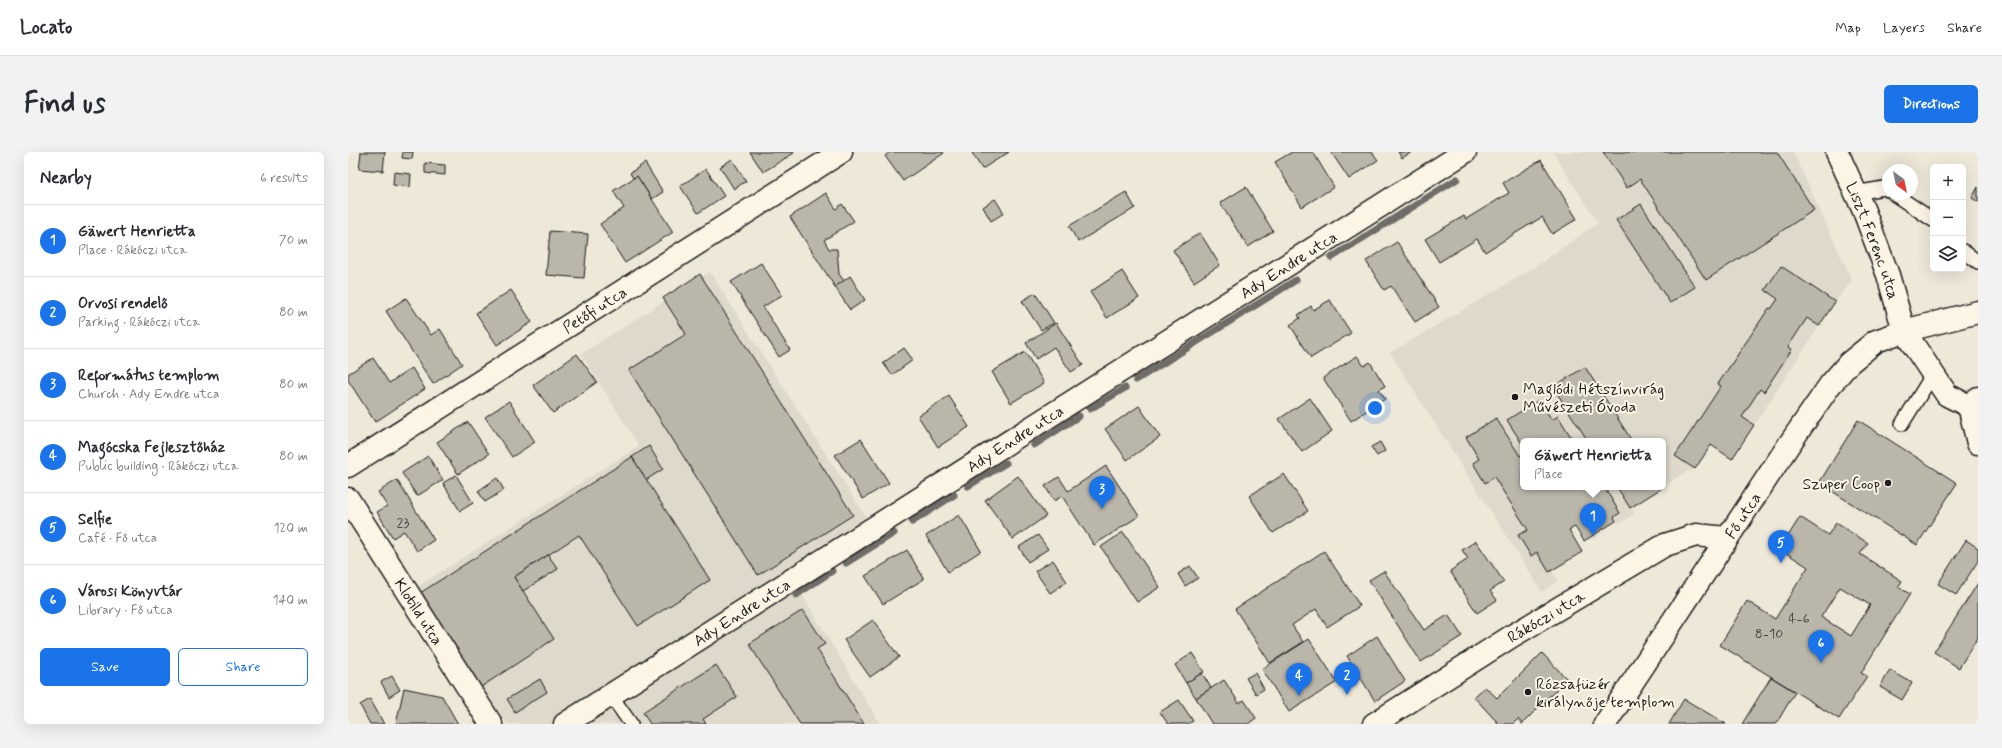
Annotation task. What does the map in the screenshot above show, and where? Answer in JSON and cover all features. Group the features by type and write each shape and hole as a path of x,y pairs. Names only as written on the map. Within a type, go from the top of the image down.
{"street":[{"name":"Petőfi utca","path":"348,466 841,152"},
{"name":"Ady Endre utca","path":"566,724 610,694 1465,152"},
{"name":"Liszt Ferenc utca","path":"1837,152 1888,275 1904,331 1947,395 1974,402"},
{"name":"Fő utca","path":"1605,724 1727,538 1830,385 1849,363 1876,342 1904,331 1978,312"},
{"path":"1974,402 1978,443"},
{"name":"Klotild utca","path":"348,499 491,724"},
{"name":"Rákóczi utca","path":"1374,724 1512,636 1665,545 1696,535 1727,538"}],"lane":[{"path":"1855,193 1882,188"},
{"path":"1903,200 1930,218"},
{"path":"1966,254 1978,262"},
{"path":"1902,424 1933,374"},
{"path":"610,694 631,724"}],"shaded area":[{"path":"1553,152 1793,152 1852,280 1835,302 1732,459 1711,445 1695,469 1685,472 1666,485 1666,438 1520,438 1520,490 1658,490 1631,508 1634,514 1618,524 1616,521 1584,541 1575,527 1569,530 1582,552 1552,571 1558,581 1542,592 1390,353 1532,269 1598,223"},
{"path":"710,272 878,536 798,588 880,724 507,724 415,588 639,446 581,354"}],"building":[{"path":"361,152 385,152 383,171 359,169"},
{"path":"403,152 413,152 412,159 402,158"},
{"path":"750,152 793,152 794,153 763,172"},
{"path":"890,152 944,153 903,181 885,156"},
{"path":"1009,152 982,169 972,153"},
{"path":"1292,152 1313,152 1334,187 1302,207 1275,162"},
{"path":"1331,152 1372,152 1378,160 1349,179"},
{"path":"1398,152 1412,152 1402,158"},
{"path":"1603,152 1777,152 1814,210 1706,280 1640,179 1627,188"},
{"path":"732,159 746,181 734,189 720,167"},
{"path":"1541,160 1577,219 1552,234 1542,217 1485,252 1477,239 1439,262 1425,239 1464,216 1466,219 1509,193 1503,183"},
{"path":"425,163 445,165 445,175 425,173"},
{"path":"645,163 663,192 652,199 637,176 633,178 630,173"},
{"path":"706,169 724,196 698,213 680,186"},
{"path":"394,172 411,174 410,187 393,185"},
{"path":"637,176 673,232 625,263 600,224 624,208 613,191"},
{"path":"1246,187 1273,231 1248,247 1220,203"},
{"path":"1978,187 1978,202 1972,198"},
{"path":"1126,192 1135,208 1078,242 1069,226"},
{"path":"826,193 836,209 842,204 854,221 824,240 829,249 837,249 839,274 844,281 835,287 790,217"},
{"path":"995,199 1004,213 991,221 983,207"},
{"path":"1641,204 1695,287 1670,303 1616,220"},
{"path":"550,231 588,234 584,278 546,275"},
{"path":"1200,233 1220,265 1194,282 1173,250"},
{"path":"1397,242 1439,307 1415,322 1391,286 1384,290 1366,261"},
{"path":"761,263 782,295 763,307 790,350 779,357 731,282"},
{"path":"1781,266 1835,302 1819,326 1807,318 1788,347 1792,349 1764,392 1760,389 1742,417 1754,425 1732,459 1711,445 1695,469 1675,456 1721,386 1718,384 1769,308 1771,309 1778,299 1765,290"},
{"path":"1122,271 1139,298 1107,318 1090,292"},
{"path":"700,274 853,515 758,575 629,370 686,334 663,298"},
{"path":"850,276 865,300 850,310 835,287"},
{"path":"511,290 532,322 497,345 476,313"},
{"path":"1035,293 1054,323 1041,330 1022,301"},
{"path":"406,298 431,335 440,329 462,364 433,384 386,311"},
{"path":"1330,300 1351,333 1311,358 1290,325 1300,318 1298,315 1311,306 1313,310"},
{"path":"1056,323 1083,365 1071,372 1054,347 1036,359 1026,343"},
{"path":"904,348 913,360 892,375 883,363"},
{"path":"1025,352 1044,383 1011,403 992,372"},
{"path":"577,354 597,382 553,413 533,385"},
{"path":"1357,356 1364,366 1370,362 1385,386 1379,390 1385,399 1351,421 1323,378"},
{"path":"373,358 389,383 412,368 425,389 375,422 348,380 348,374"},
{"path":"1585,367 1630,438 1586,438 1553,387"},
{"path":"949,396 969,427 938,447 918,416"},
{"path":"1310,398 1332,431 1302,452 1279,419"},
{"path":"1539,400 1552,420 1558,416 1571,437 1520,438 1520,440 1507,420"},
{"path":"509,401 535,442 512,457 485,417"},
{"path":"1139,406 1160,437 1127,460 1105,429"},
{"path":"1496,418 1520,456 1520,490 1606,490 1620,513 1614,517 1616,521 1584,541 1575,527 1569,530 1582,552 1549,572 1537,552 1531,556 1518,535 1528,530 1494,477 1485,483 1473,463 1479,459 1466,437"},
{"name":"Szuper Coop","path":"1858,420 1957,483 1917,545 1819,483"},
{"path":"468,422 489,454 458,474 437,442"},
{"path":"861,439 889,483 863,499 835,455"},
{"path":"1380,442 1385,451 1377,456 1371,447"},
{"path":"649,446 663,469 646,480 632,457"},
{"path":"428,456 443,480 417,496 402,473"},
{"path":"632,457 710,580 638,626 579,535 514,577 554,639 481,687 420,593"},
{"path":"1106,466 1139,516 1094,545 1062,496 1054,501 1045,486 1059,477 1068,491"},
{"path":"1284,474 1308,511 1273,533 1249,496"},
{"path":"456,475 473,503 460,511 443,483"},
{"path":"1018,476 1046,516 1013,539 985,500"},
{"path":"497,478 504,490 485,502 478,491"},
{"path":"397,480 434,540 417,551 404,531 393,538 377,512 387,506 378,492"},
{"path":"1619,490 1659,490 1630,508"},
{"path":"959,515 981,551 948,572 926,536"},
{"path":"1800,517 1828,535 1836,523 1868,543 1860,554 1902,581 1898,587 1910,594 1861,673 1867,676 1839,719 1720,645 1747,601 1775,619 1808,567 1780,549","holes":["1840,587 1870,605 1851,636 1821,617"]},
{"path":"1123,532 1160,587 1137,602 1101,547"},
{"path":"1038,535 1048,549 1028,562 1019,547"},
{"path":"1966,540 1978,548 1978,561 1956,595 1938,584"},
{"path":"1476,541 1504,582 1490,591 1497,600 1477,613 1450,571 1468,559 1462,550"},
{"path":"907,550 924,579 883,604 865,576"},
{"path":"1324,551 1360,606 1327,627 1316,609 1292,625 1303,642 1270,663 1235,609"},
{"path":"548,555 558,569 523,591 514,577"},
{"path":"1053,560 1067,582 1050,593 1035,571"},
{"path":"1190,566 1198,578 1185,586 1178,574"},
{"path":"1384,571 1424,630 1448,615 1462,636 1421,662 1369,580"},
{"path":"1978,583 1978,637 1959,668 1934,652"},
{"path":"803,610 825,644 817,649 864,724 800,724 749,644"},
{"path":"873,620 899,657 870,677 844,640"},
{"path":"1377,636 1405,681 1375,701 1347,656"},
{"path":"1309,639 1337,682 1289,712 1262,669"},
{"path":"1192,653 1204,672 1186,683 1175,665"},
{"name":"Rózsafüzér királynője templom","path":"1542,653 1567,679 1522,724 1518,719 1513,724 1499,724 1474,697 1485,687 1497,698"},
{"path":"716,665 737,697 703,719 706,724 650,724 643,712"},
{"path":"1890,670 1912,683 1902,700 1880,687"},
{"path":"1202,673 1211,688 1196,698 1186,683"},
{"path":"1255,673 1264,689 1256,694 1246,678"},
{"path":"392,676 400,690 389,697 381,682"},
{"path":"1771,677 1795,692 1776,724 1742,724"},
{"path":"540,679 547,692 515,712 507,699"},
{"path":"1224,680 1239,703 1244,700 1256,718 1248,724 1212,724 1196,698"},
{"path":"404,688 442,696 458,724 396,724"},
{"path":"370,699 384,724 370,724 360,705"},
{"path":"1684,699 1726,724 1669,724"},
{"path":"1179,700 1193,721 1188,724 1168,724 1160,712"}],"waterway":[{"path":"1331,258 1457,179"},
{"path":"1136,380 1296,280"},
{"path":"1090,409 1125,388"},
{"path":"1034,445 1079,416"},
{"path":"968,486 1006,463"},
{"path":"912,522 954,495"},
{"path":"846,563 894,533"},
{"path":"796,595 832,571"}],"place":[{"name":"Maglódi Hétszínvirág Művészeti Óvoda","path":"1515,397"},
{"name":"Szuper Coop","path":"1888,483"},
{"name":"Református templom","path":"1102,509"},
{"name":"Gäwert Henrietta","path":"1593,536"},
{"name":"Selfie","path":"1781,563"},
{"name":"Városi Könyvtár","path":"1821,663"},
{"name":"Rózsafüzér királynője templom","path":"1528,692"},
{"name":"Orvosi rendelő","path":"1347,695"},
{"name":"Magócska Fejlesztőház","path":"1299,696"}]}
